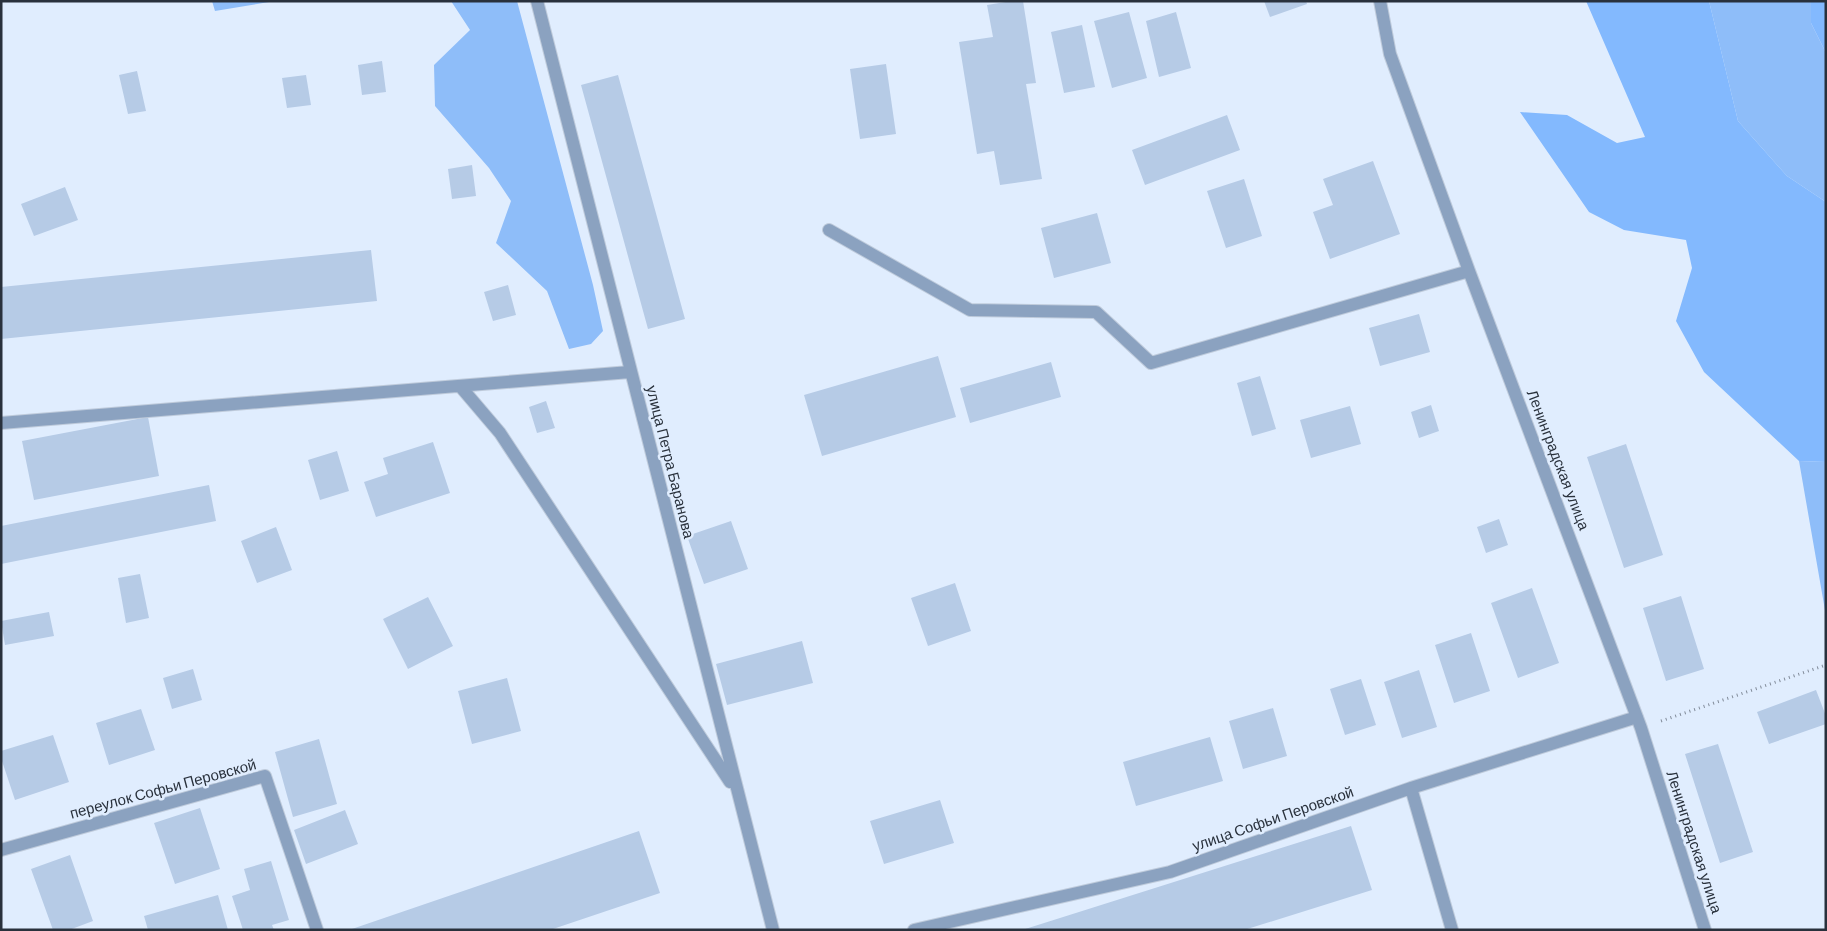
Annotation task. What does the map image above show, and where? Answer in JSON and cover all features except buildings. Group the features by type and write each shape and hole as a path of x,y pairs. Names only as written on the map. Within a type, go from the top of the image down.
{"street":[{"name":"улица Петра Баранова","path":"537,1 773,930"},
{"name":"Ленинградская улица","path":"1380,1 1390,54 1639,722 1705,930"},
{"path":"828,230 970,310 1096,312 1151,363 1469,270"},
{"path":"1,423 630,372"},
{"path":"460,386 500,433 736,790"},
{"name":"улица Софьи Перовской","path":"914,930 1170,872 1411,788 1639,722"},
{"name":"переулок Софьи Перовской","path":"1,850 265,776 317,930"},
{"path":"1411,788 1452,930"}],"path":[{"path":"1639,722 1826,665"}],"shaded area":[{"path":"212,1 275,1 215,11"},
{"path":"451,1 517,1 593,285 603,331 591,344 569,349 547,291 496,243 511,201 489,168 435,106 434,65 470,30"},
{"path":"1586,1 1709,1 1738,121 1787,176 1826,202 1826,462 1799,461 1704,372 1676,321 1692,268 1686,240 1624,230 1589,212 1520,112 1567,115 1617,143 1645,137"},
{"path":"1709,1 1811,1 1811,23 1826,53 1826,202 1787,176 1738,121"},
{"path":"1811,1 1826,1 1826,53 1811,23"},
{"path":"1799,461 1826,462 1826,616"}]}
